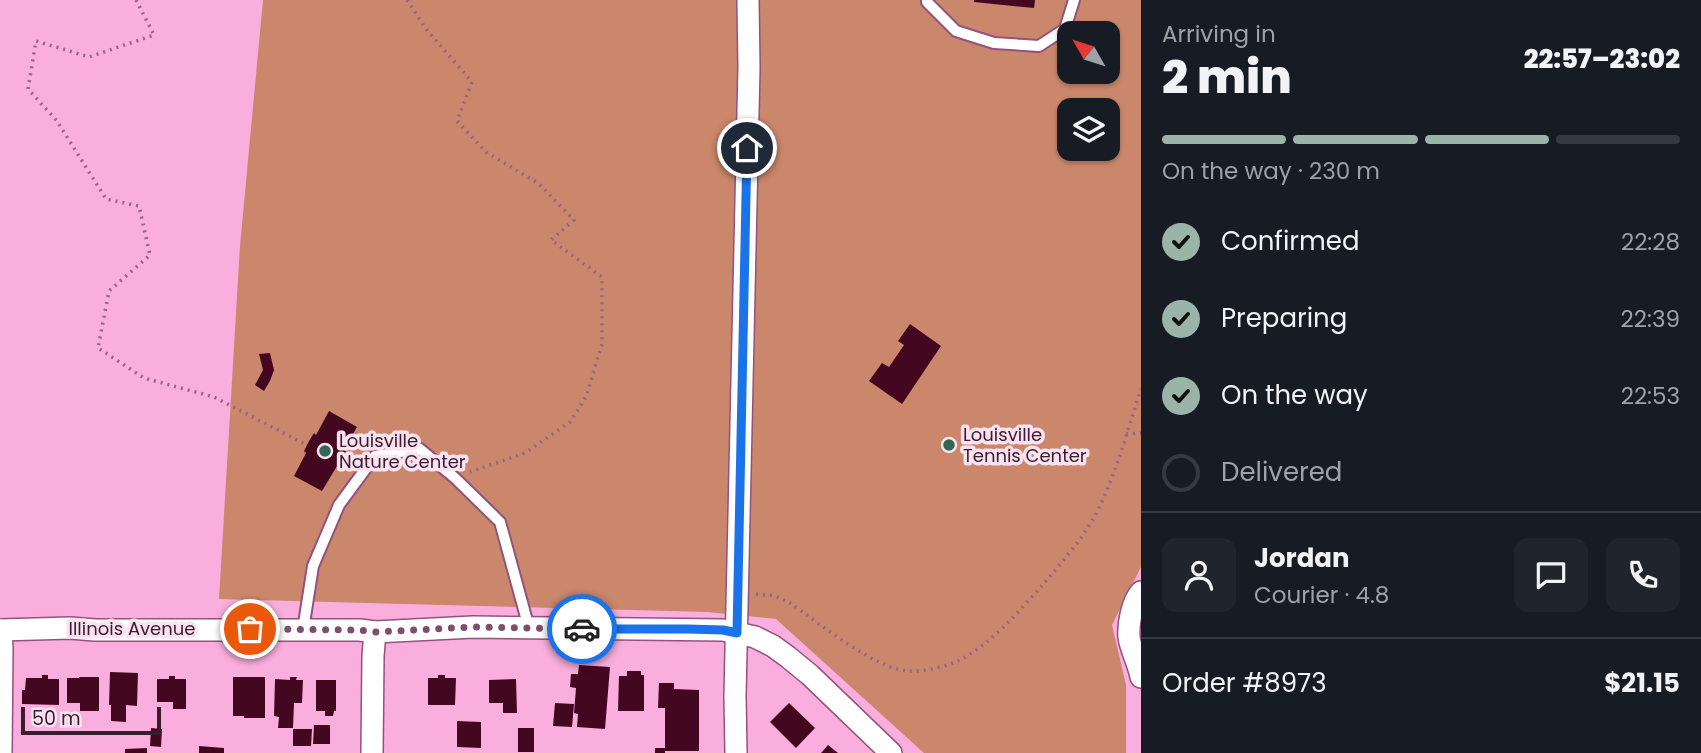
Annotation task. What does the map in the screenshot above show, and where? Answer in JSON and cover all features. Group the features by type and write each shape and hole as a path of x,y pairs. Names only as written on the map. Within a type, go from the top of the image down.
{"street":[{"path":"736,753 748,0"},
{"path":"1139,665 1129,638 1130,620 1141,592"},
{"name":"Illinois Avenue","path":"0,630 70,628 375,632 473,627 723,630 755,637 774,646 810,675 891,753"},
{"path":"0,630 1,753"},
{"path":"372,753 375,632"}],"lane":[{"path":"927,0 956,30 994,43 1039,46 1066,29 1074,0"},
{"path":"303,630 313,566 340,505 376,456 420,449 455,478 500,522 529,628"}],"path":[{"path":"136,0 154,35 89,57 36,41 28,89 57,121 106,199 139,206 150,255 109,291 98,348 144,378 214,397 307,445"},
{"path":"407,0 426,29 472,82 457,121 486,152 538,183 575,220 551,240 602,277 602,344 586,397 570,422 526,453 455,478"},
{"path":"738,595 775,596 790,603 881,664 907,671 929,670 958,661 988,642 1067,557 1095,515 1110,481 1141,389"},
{"path":"1126,434 1141,433"}],"shaded area":[{"path":"263,0 1141,0 1141,567 1112,625 1126,685 1126,753 924,753 776,619 708,612 219,599 240,246"}],"building":[{"path":"974,0 1035,0 1034,8"},
{"path":"910,324 941,346 902,404 869,381 882,363 889,367 904,345 898,341"},
{"path":"270,353 274,370 264,391 255,385 263,370 259,354"},
{"name":"Louisville Nature Center","path":"329,411 357,427 322,491 294,476 309,441 314,433 316,435"},
{"path":"579,665 610,667 605,729 577,727 578,714 574,713 576,688 570,687 571,674 578,674"},
{"path":"627,671 641,671 641,675 644,675 644,711 618,711 619,676 627,676"},
{"path":"110,672 138,673 137,706 126,705 126,722 111,721"},
{"path":"42,675 48,675 48,679 59,679 59,705 22,704 22,690 25,690 26,678 42,678"},
{"path":"438,675 456,678 455,705 428,705 428,678 438,678"},
{"path":"169,676 186,679 186,709 173,709 173,702 157,702 157,679 169,679"},
{"path":"99,677 99,711 80,711 80,703 67,703 67,678"},
{"path":"233,677 265,677 265,718 233,716"},
{"path":"290,677 303,680 302,703 294,703 293,728 278,728 279,717 274,716 275,679 290,680"},
{"path":"516,679 517,713 503,713 503,703 489,703 489,680"},
{"path":"316,680 336,680 336,711 333,716 325,716 325,711 316,711"},
{"path":"659,683 674,683 674,689 699,690 699,751 655,753 655,748 665,748 665,708 658,708"},
{"path":"555,703 574,704 572,727 553,726"},
{"path":"789,703 815,728 796,748 770,722"},
{"path":"457,721 481,722 481,748 457,747"},
{"path":"314,725 330,725 330,744 313,744"},
{"path":"151,728 162,729 161,747 150,746"},
{"path":"518,728 534,728 534,752 518,752"},
{"path":"293,729 312,729 311,746 293,746"},
{"path":"828,745 838,753 821,753"},
{"path":"199,746 224,748 224,753 199,753"},
{"path":"147,748 147,753 125,753 125,749"}],"way so far":[{"path":"250,629 375,632 473,627 582,629"}],"place":[{"name":"Louisville Tennis Center","path":"949,445"},
{"name":"Louisville Nature Center","path":"325,451"}],"route":[{"path":"582,629 687,629 737,633 747,148"}]}
